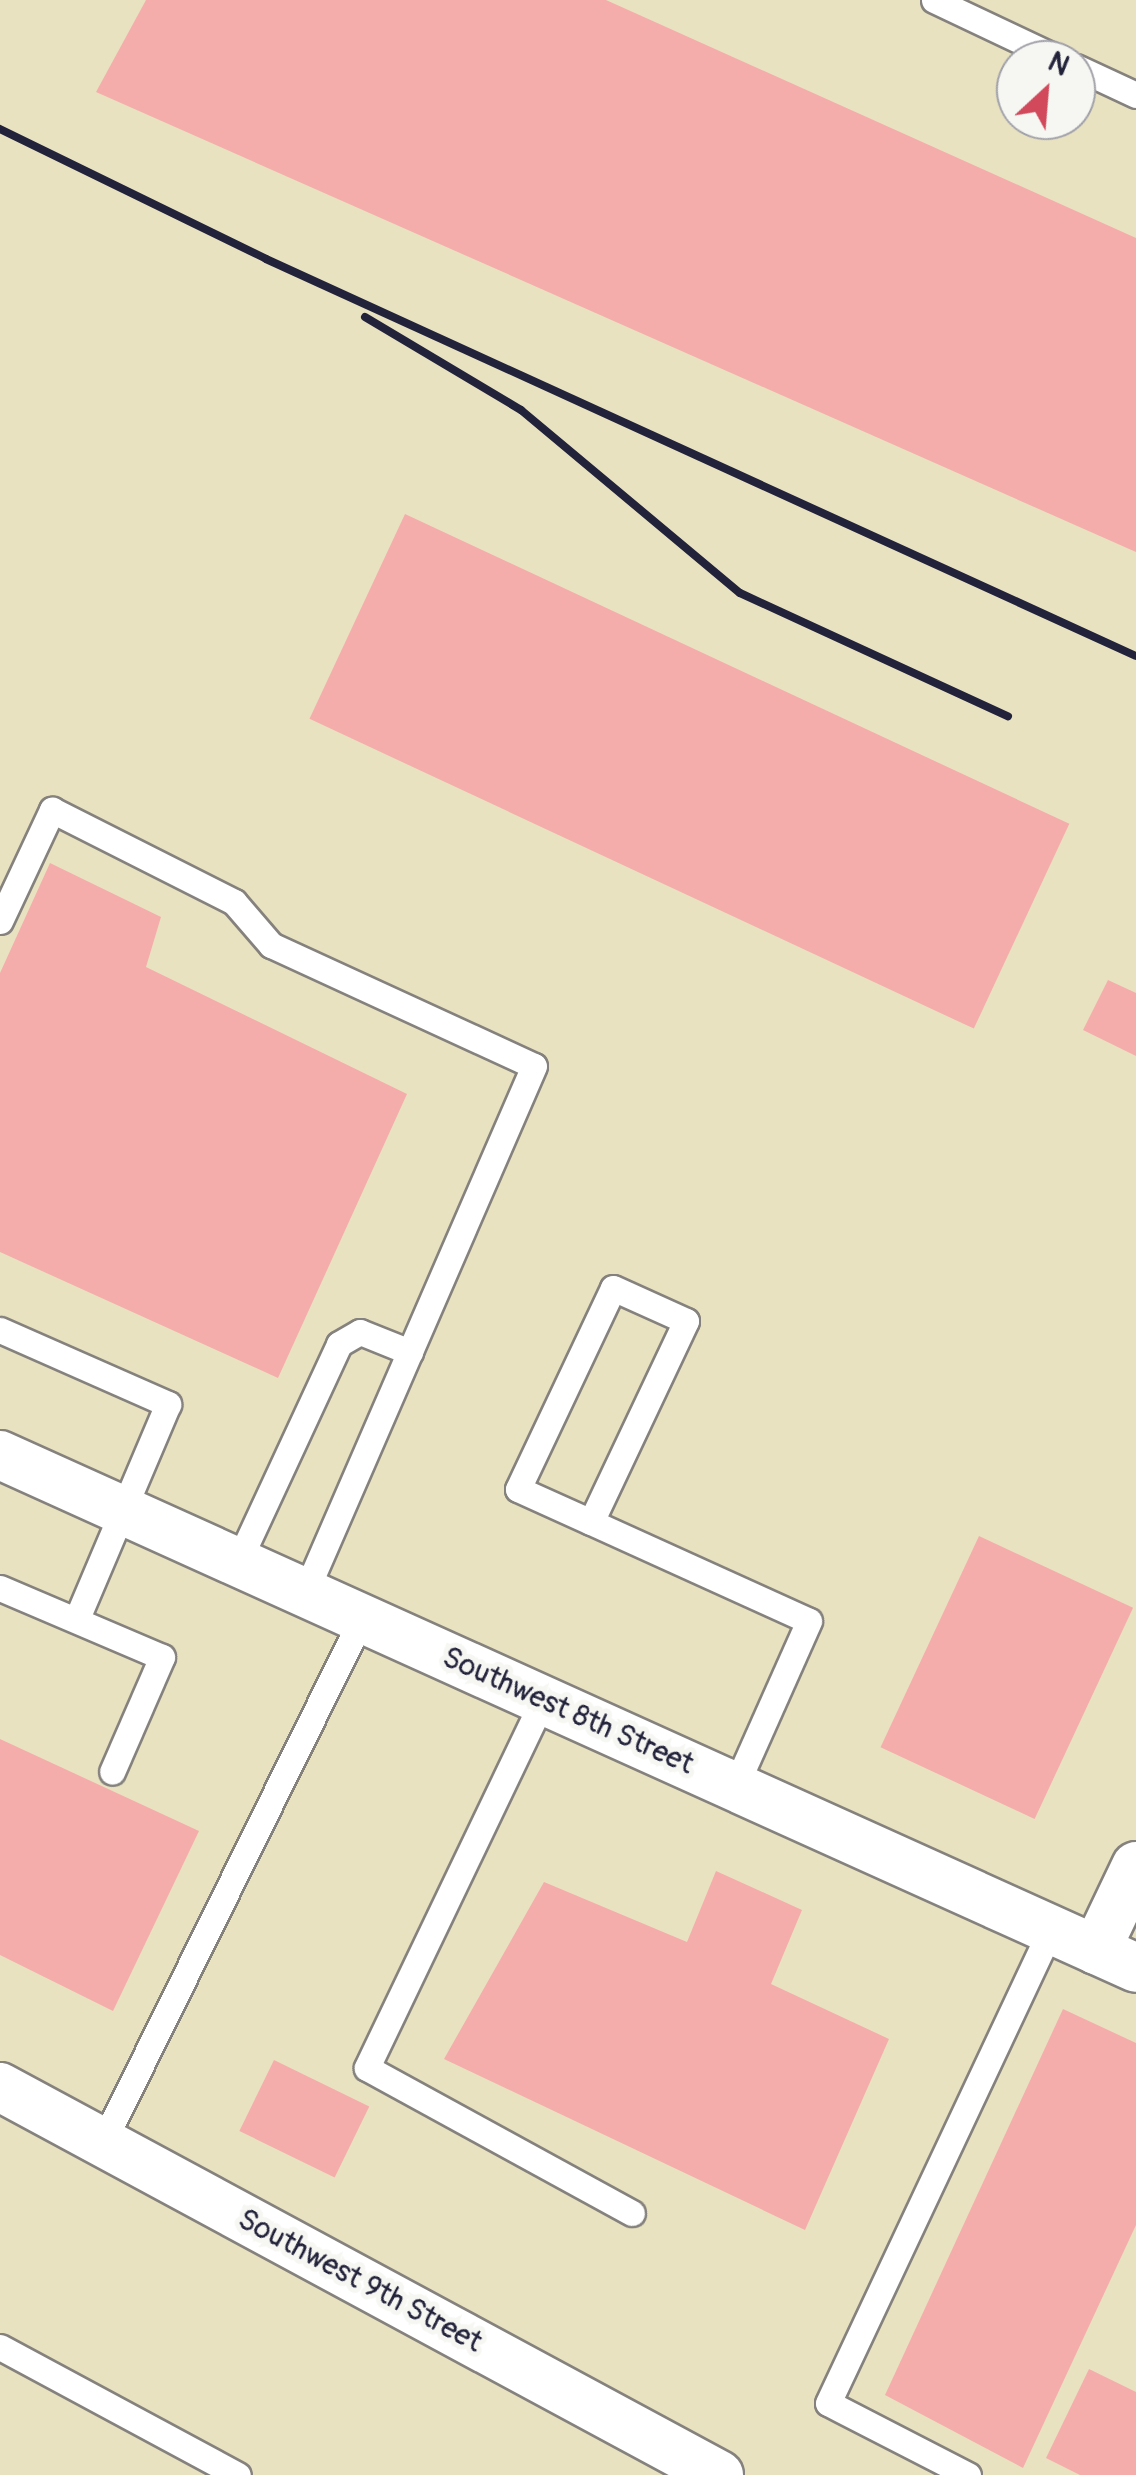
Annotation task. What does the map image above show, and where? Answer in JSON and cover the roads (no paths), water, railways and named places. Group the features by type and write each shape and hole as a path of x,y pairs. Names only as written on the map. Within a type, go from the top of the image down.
{"street":[{"name":"Southwest 8th Street","path":"0,1455 1116,1959"},
{"path":"1116,1959 1136,1866"},
{"name":"Southwest 9th Street","path":"0,2086 720,2475"}],"lane":[{"path":"934,0 1019,40"},
{"path":"1096,76 1136,95"},
{"path":"0,921 52,810 234,902 271,944 534,1066 305,1593"},
{"path":"590,1522 686,1321 614,1288 518,1489 590,1522 809,1620 735,1787"},
{"path":"0,1330 168,1404 77,1618"},
{"path":"238,1562 338,1344 360,1332 410,1352"},
{"path":"0,1588 162,1657 112,1772"},
{"path":"103,2142 362,1618"},
{"path":"543,1700 368,2068 632,2212"},
{"path":"968,2475 828,2403 1051,1929"},
{"path":"0,2347 238,2475"}],"railway":[{"path":"0,129 266,259 1136,656"},
{"path":"365,317 521,410 740,593 1008,716"}]}
